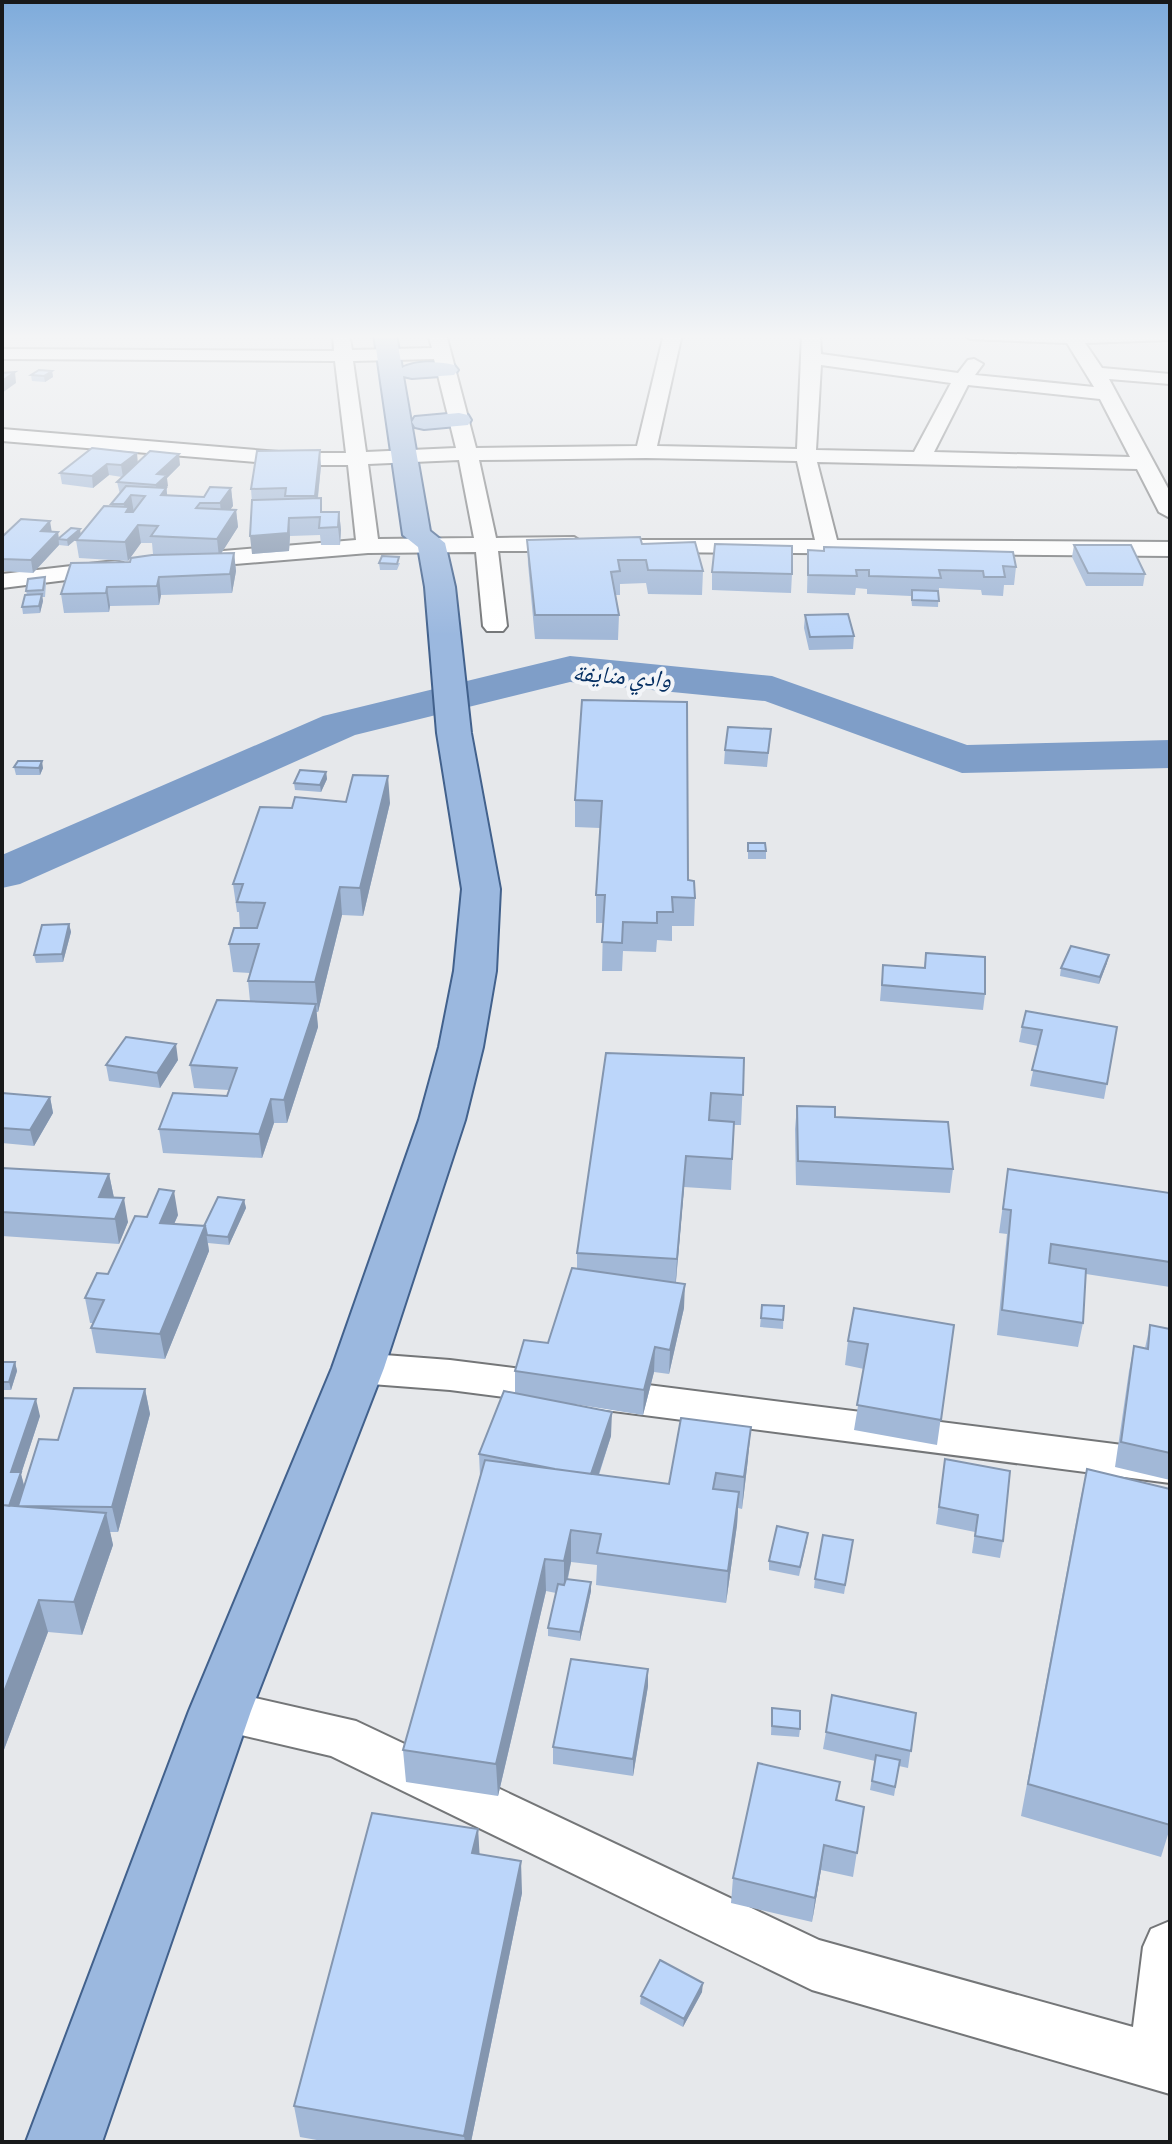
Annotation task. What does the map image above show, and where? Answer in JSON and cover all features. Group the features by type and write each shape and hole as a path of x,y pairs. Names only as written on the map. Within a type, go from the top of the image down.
{"main road":[{"path":"64,2142 220,1711 358,1368 442,1120 461,1047 475,971 481,889 454,733 440,587 431,543 417,535 403,434"},
{"path":"427,434 440,534 431,543"}],"street":[{"path":"354,434 368,546"},
{"path":"463,434 486,544 495,626"},
{"path":"646,452 650,434"},
{"path":"807,434 806,458 827,545"},
{"path":"921,458 934,434"},
{"path":"1128,434 1144,463 1163,486 1170,512"},
{"path":"2,435 291,459 646,452 806,458 1144,463"},
{"path":"169,563 431,543 594,544"},
{"path":"625,545 1170,549"},
{"path":"2,581 138,566"},
{"path":"358,1368 450,1375 1170,1467"},
{"path":"220,1711 339,1736 812,1964 1163,2065 1170,1947"}],"building":[{"path":"92,448 137,453 121,465 107,464 92,476 60,473"},
{"path":"320,450 315,496 285,496 286,488 251,489 257,451"},
{"path":"150,451 179,454 157,474 167,475 156,485 117,482"},
{"path":"126,486 166,488 161,495 204,497 210,487 231,488 220,503 200,503 196,508 236,510 217,539 151,536 158,526 138,525 125,542 76,540 104,506 129,507 126,512 133,512 145,496 131,495 124,504 111,504"},
{"path":"321,498 321,512 339,512 338,527 319,528 320,517 289,518 288,533 250,536 252,500"},
{"path":"21,519 50,521 41,531 58,532 31,560 2,559 2,537"},
{"path":"71,528 80,529 67,540 58,539"},
{"path":"640,537 642,544 695,542 703,571 648,570 646,560 618,560 620,571 611,572 619,615 535,615 527,540"},
{"path":"715,544 792,546 792,574 712,572"},
{"path":"1074,545 1131,545 1145,574 1088,573"},
{"path":"824,547 1013,552 1016,567 1003,566 1005,577 984,577 983,571 939,570 941,578 869,576 869,570 856,570 857,576 808,575 808,550 824,551"},
{"path":"234,553 230,574 159,577 157,586 107,587 106,593 61,594 71,563 130,562 131,558 152,555"},
{"path":"382,556 399,557 397,564 379,563"},
{"path":"45,577 43,590 26,591 28,579"},
{"path":"912,590 938,591 939,601 912,600"},
{"path":"42,594 39,606 22,607 25,595"},
{"path":"848,614 854,636 810,637 805,615"},
{"path":"582,700 687,702 688,880 694,881 695,898 672,897 673,912 657,912 657,923 623,922 622,943 602,942 605,895 596,895 602,801 575,800"},
{"path":"728,727 771,729 768,753 725,750"},
{"path":"18,761 42,761 39,768 14,767"},
{"path":"300,770 326,772 320,785 294,783"},
{"path":"353,775 388,776 360,888 340,887 315,982 248,981 259,944 229,944 234,928 257,928 265,903 237,902 243,884 233,884 260,807 292,808 295,797 346,802"},
{"path":"748,843 765,843 766,851 748,851"},
{"path":"69,924 62,954 34,955 42,925"},
{"path":"1071,946 1109,955 1100,977 1061,968"},
{"path":"926,953 985,957 985,994 882,985 883,965 925,968"},
{"path":"217,1000 316,1004 284,1100 271,1099 259,1134 159,1129 173,1093 227,1096 237,1068 190,1065"},
{"path":"1026,1011 1117,1027 1107,1084 1032,1070 1042,1030 1022,1027"},
{"path":"126,1037 176,1044 157,1073 106,1065"},
{"path":"606,1053 744,1058 743,1095 711,1093 709,1120 734,1122 732,1159 686,1156 677,1259 577,1253"},
{"path":"2,1093 50,1097 30,1130 2,1128"},
{"path":"797,1106 835,1107 835,1117 948,1122 953,1169 798,1161"},
{"path":"2,1168 109,1174 99,1197 124,1198 115,1219 2,1212"},
{"path":"1008,1169 1170,1193 1170,1262 1051,1244 1049,1263 1086,1269 1083,1323 1002,1310 1011,1210 1003,1209"},
{"path":"159,1189 174,1191 160,1223 205,1226 160,1334 91,1328 104,1300 85,1298 97,1273 108,1274 135,1216 147,1217"},
{"path":"218,1197 244,1200 228,1237 207,1235 204,1226"},
{"path":"572,1268 685,1284 670,1350 655,1347 644,1390 515,1371 524,1340 548,1343"},
{"path":"762,1305 784,1306 783,1320 761,1318"},
{"path":"854,1308 954,1325 941,1420 857,1405 868,1344 848,1341"},
{"path":"1150,1325 1170,1329 1170,1453 1121,1442 1134,1346 1148,1349"},
{"path":"2,1362 15,1362 9,1382 2,1382"},
{"path":"74,1388 145,1389 112,1507 18,1506 39,1439 58,1440"},
{"path":"504,1391 612,1412 591,1474 479,1454"},
{"path":"2,1398 36,1399 11,1472 21,1472 9,1506 2,1505"},
{"path":"681,1418 751,1427 744,1477 716,1473 713,1489 739,1492 728,1571 597,1553 601,1534 571,1530 564,1561 545,1559 496,1764 403,1750 485,1460 669,1484"},
{"path":"945,1459 1010,1471 1003,1541 975,1536 978,1515 939,1507"},
{"path":"1087,1469 1170,1489 1170,1825 1028,1784"},
{"path":"2,1505 106,1513 74,1602 39,1600 2,1697"},
{"path":"777,1526 808,1533 800,1567 769,1561"},
{"path":"823,1535 853,1540 845,1585 815,1579"},
{"path":"566,1579 591,1582 580,1632 548,1628 558,1584 564,1585"},
{"path":"571,1659 648,1669 633,1759 553,1747"},
{"path":"832,1695 916,1713 911,1751 826,1732"},
{"path":"772,1708 800,1711 800,1729 772,1726"},
{"path":"876,1755 900,1760 895,1787 872,1781"},
{"path":"758,1763 840,1782 836,1800 864,1807 857,1853 824,1845 815,1898 733,1878"},
{"path":"372,1813 478,1829 472,1853 521,1861 464,2136 294,2106"},
{"path":"660,1960 703,1983 684,2019 641,1996"}],"waterway":[{"name":"وادي منايفة","path":"2,873 339,725 570,669 772,689 962,759 1170,754"}]}
